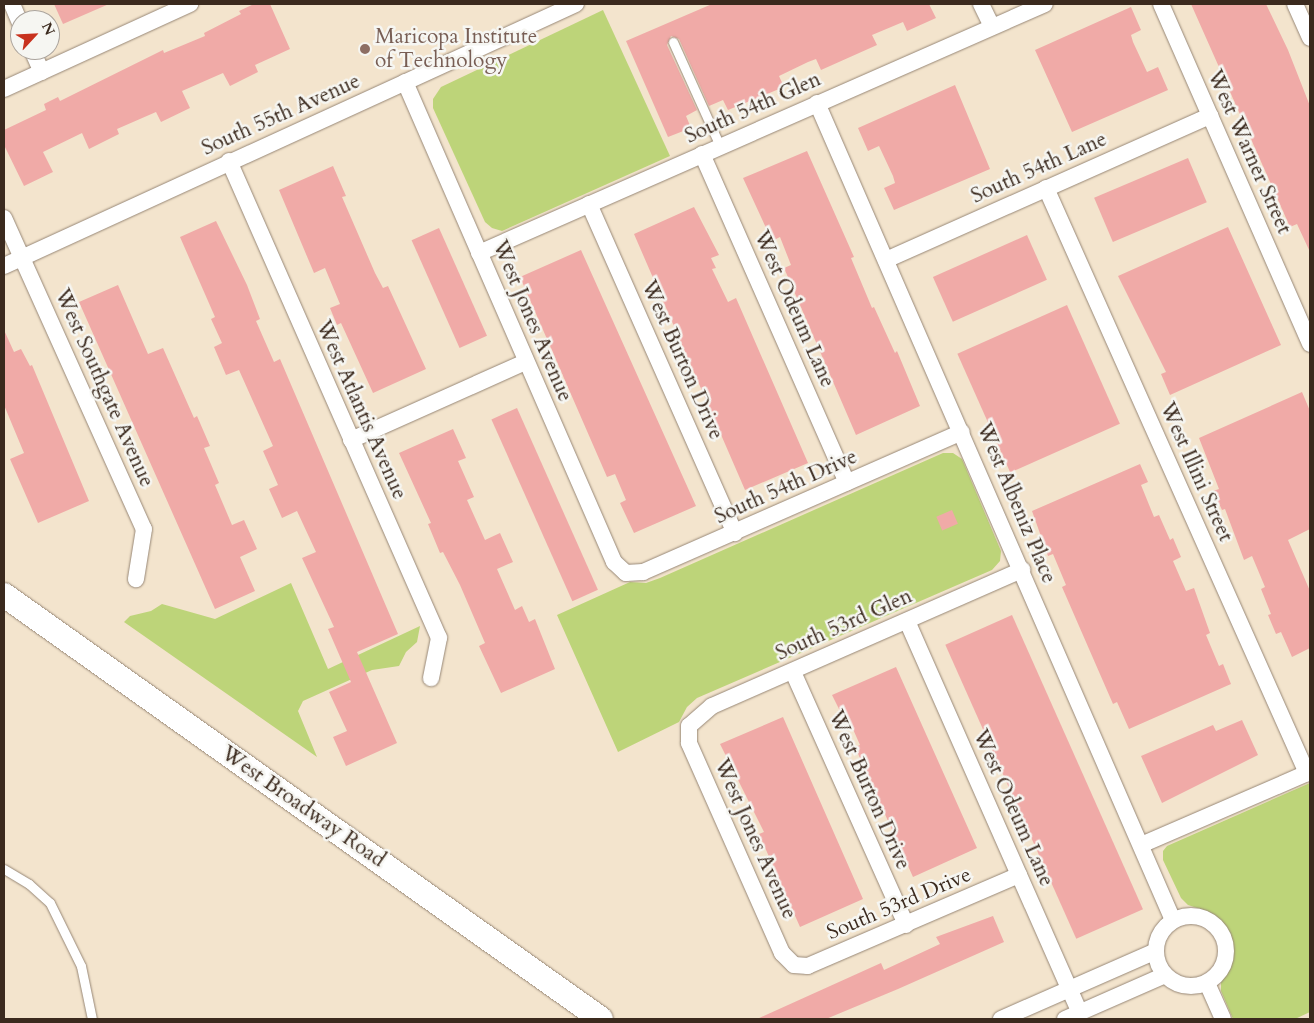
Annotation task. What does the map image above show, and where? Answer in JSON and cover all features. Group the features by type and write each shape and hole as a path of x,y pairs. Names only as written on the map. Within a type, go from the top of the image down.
{"main road":[{"name":"West Broadway Road","path":"4,595 602,1019"}],"street":[{"path":"4,89 190,4"},
{"name":"South 55th Avenue","path":"4,266 229,161 576,4"},
{"path":"981,4 992,28"},
{"name":"South 54th Glen","path":"479,253 1045,4"},
{"name":"West Warner Street","path":"1160,4 1310,344"},
{"path":"1295,4 1310,38"},
{"path":"37,60 42,72"},
{"name":"West Jones Avenue","path":"405,82 469,224 479,253 525,362 614,562 626,574"},
{"name":"West Albeniz Place","path":"817,104 1174,920"},
{"name":"South 54th Lane","path":"886,260 1210,116"},
{"name":"West Odeum Lane","path":"702,154 847,482"},
{"name":"West Atlantis Avenue","path":"229,161 438,638 431,678"},
{"name":"West Illini Street","path":"1046,188 1309,772"},
{"name":"West Burton Drive","path":"590,204 735,533"},
{"name":"West Southgate Avenue","path":"4,218 144,529 136,579"},
{"path":"351,440 525,362"},
{"name":"South 54th Drive","path":"626,574 643,572 962,432"},
{"name":"South 53rd Glen","path":"689,726 712,706 1022,570"},
{"name":"West Odeum Lane","path":"907,621 1080,1013"},
{"name":"West Burton Drive","path":"793,672 906,925"},
{"name":"West Jones Avenue","path":"689,726 689,743 782,953 794,965"},
{"path":"1141,845 1309,772"},
{"name":"South 53rd Drive","path":"794,965 808,966 1019,875"},
{"path":"1196,915 1216,925 1223,934 1227,956 1216,976 1207,983 1185,986 1165,975 1156,951 1160,933 1174,920 1196,915"},
{"path":"1001,1019 1156,951"},
{"path":"1065,1019 1165,975"},
{"path":"1207,983 1223,1019"}],"lane":[{"path":"673,42 720,146"},
{"path":"4,869 29,884 50,903 81,966 92,1019"}],"green space":[{"path":"603,10 670,156 502,231 492,228 485,222 433,108 433,99 441,87"},
{"path":"943,453 953,453 962,459 1001,551 1000,561 992,570 697,698 687,707 679,722 618,752 557,615 630,582 646,583 660,578"},
{"path":"291,583 328,669 420,626 417,642 406,652 399,666 372,670 303,701 298,711 317,757 124,622 130,616 151,611 162,604 215,619"},
{"path":"1310,783 1310,1012 1295,1019 1233,1019 1221,991 1221,980 1229,966 1230,938 1224,924 1209,912 1188,905 1181,898 1163,860 1163,851 1167,846"}],"building":[{"path":"54,4 109,4 63,24 60,17 60,10 57,10"},
{"path":"254,4 270,4 290,49 255,65 258,72 230,86 223,73 182,91 190,108 161,122 156,112 117,129 119,134 89,149 82,133 43,152 53,172 24,186 4,145 4,130 46,110 44,104 58,97 60,101 163,50 164,53 205,36 204,33 241,14 239,11"},
{"path":"712,4 929,4 936,18 907,31 903,22 872,35 877,45 821,70 816,59 808,62 779,76 784,87 728,110 723,100 709,106 679,39 671,36 667,45 697,110 686,116 691,128 668,137 626,41"},
{"path":"1191,4 1266,4 1288,50 1310,106 1310,252 1297,224 1290,227"},
{"path":"1131,7 1141,30 1131,35 1133,42 1147,72 1158,67 1168,90 1072,132 1035,50"},
{"path":"955,85 990,169 894,210 884,188 895,183 893,176 879,146 868,151 858,128"},
{"path":"807,151 854,257 851,258 872,308 874,307 895,353 897,351 920,406 856,435 784,268 791,265 780,237 772,241 743,178"},
{"path":"1188,158 1207,202 1113,242 1094,198"},
{"path":"333,166 346,196 342,197 375,273 383,288 388,286 426,369 373,393 341,323 337,325 330,308 340,304 325,268 314,273 279,190"},
{"path":"694,207 719,255 711,258 716,268 712,269 728,302 736,298 808,463 745,490 634,234"},
{"path":"216,221 247,285 260,319 256,321 274,362 280,359 398,634 357,652 397,743 346,766 333,737 347,731 329,692 351,682 328,629 334,627 302,558 316,552 297,511 282,518 269,489 278,485 263,451 273,446 239,370 226,375 214,347 222,343 211,319 215,317 180,237"},
{"path":"1228,227 1281,345 1170,395 1161,374 1166,372 1118,276"},
{"path":"439,228 487,336 460,348 412,240"},
{"path":"1027,235 1047,280 953,322 933,277"},
{"path":"581,250 696,506 634,533 620,503 626,500 615,474 607,477 520,277"},
{"path":"118,285 148,354 163,348 194,418 197,416 210,446 204,448 219,483 215,485 232,525 244,520 257,549 240,557 255,591 215,609 79,302"},
{"path":"1067,305 1120,424 1010,473 957,354"},
{"path":"4,330 14,352 21,349 30,366 32,365 89,501 38,523 10,459 24,453 4,405"},
{"path":"1302,392 1310,411 1310,529 1288,540 1310,591 1310,648 1292,657 1281,632 1276,634 1268,615 1271,614 1261,589 1265,587 1252,556 1244,560 1225,509 1222,510 1213,491 1219,489 1199,438"},
{"path":"517,408 598,590 572,601 491,419"},
{"path":"453,429 466,458 458,461 474,497 467,500 485,540 500,533 513,562 497,569 515,610 522,606 529,622 535,619 555,669 501,693 479,646 485,643 460,585 443,552 440,553 428,524 431,523 399,453"},
{"path":"1140,464 1148,482 1141,485 1154,517 1159,515 1170,540 1173,538 1181,557 1173,561 1186,591 1194,588 1210,633 1206,635 1219,666 1223,664 1231,684 1129,729 1117,702 1113,704 1062,587 1066,585 1053,554 1048,556 1032,511"},
{"path":"952,510 958,524 942,530 936,517"},
{"path":"1012,615 1143,909 1076,939 945,645"},
{"path":"896,667 977,848 913,877 855,747 860,745 845,711 841,713 832,695"},
{"path":"783,717 863,899 800,927 759,834 764,832 720,744"},
{"path":"1242,720 1258,755 1162,803 1141,756 1213,725 1216,731"},
{"path":"993,916 1004,942 898,989 826,1019 757,1019 881,963 884,970 940,944 936,937"}],"place":[{"name":"Maricopa Institute of Technology","path":"365,49"}]}
